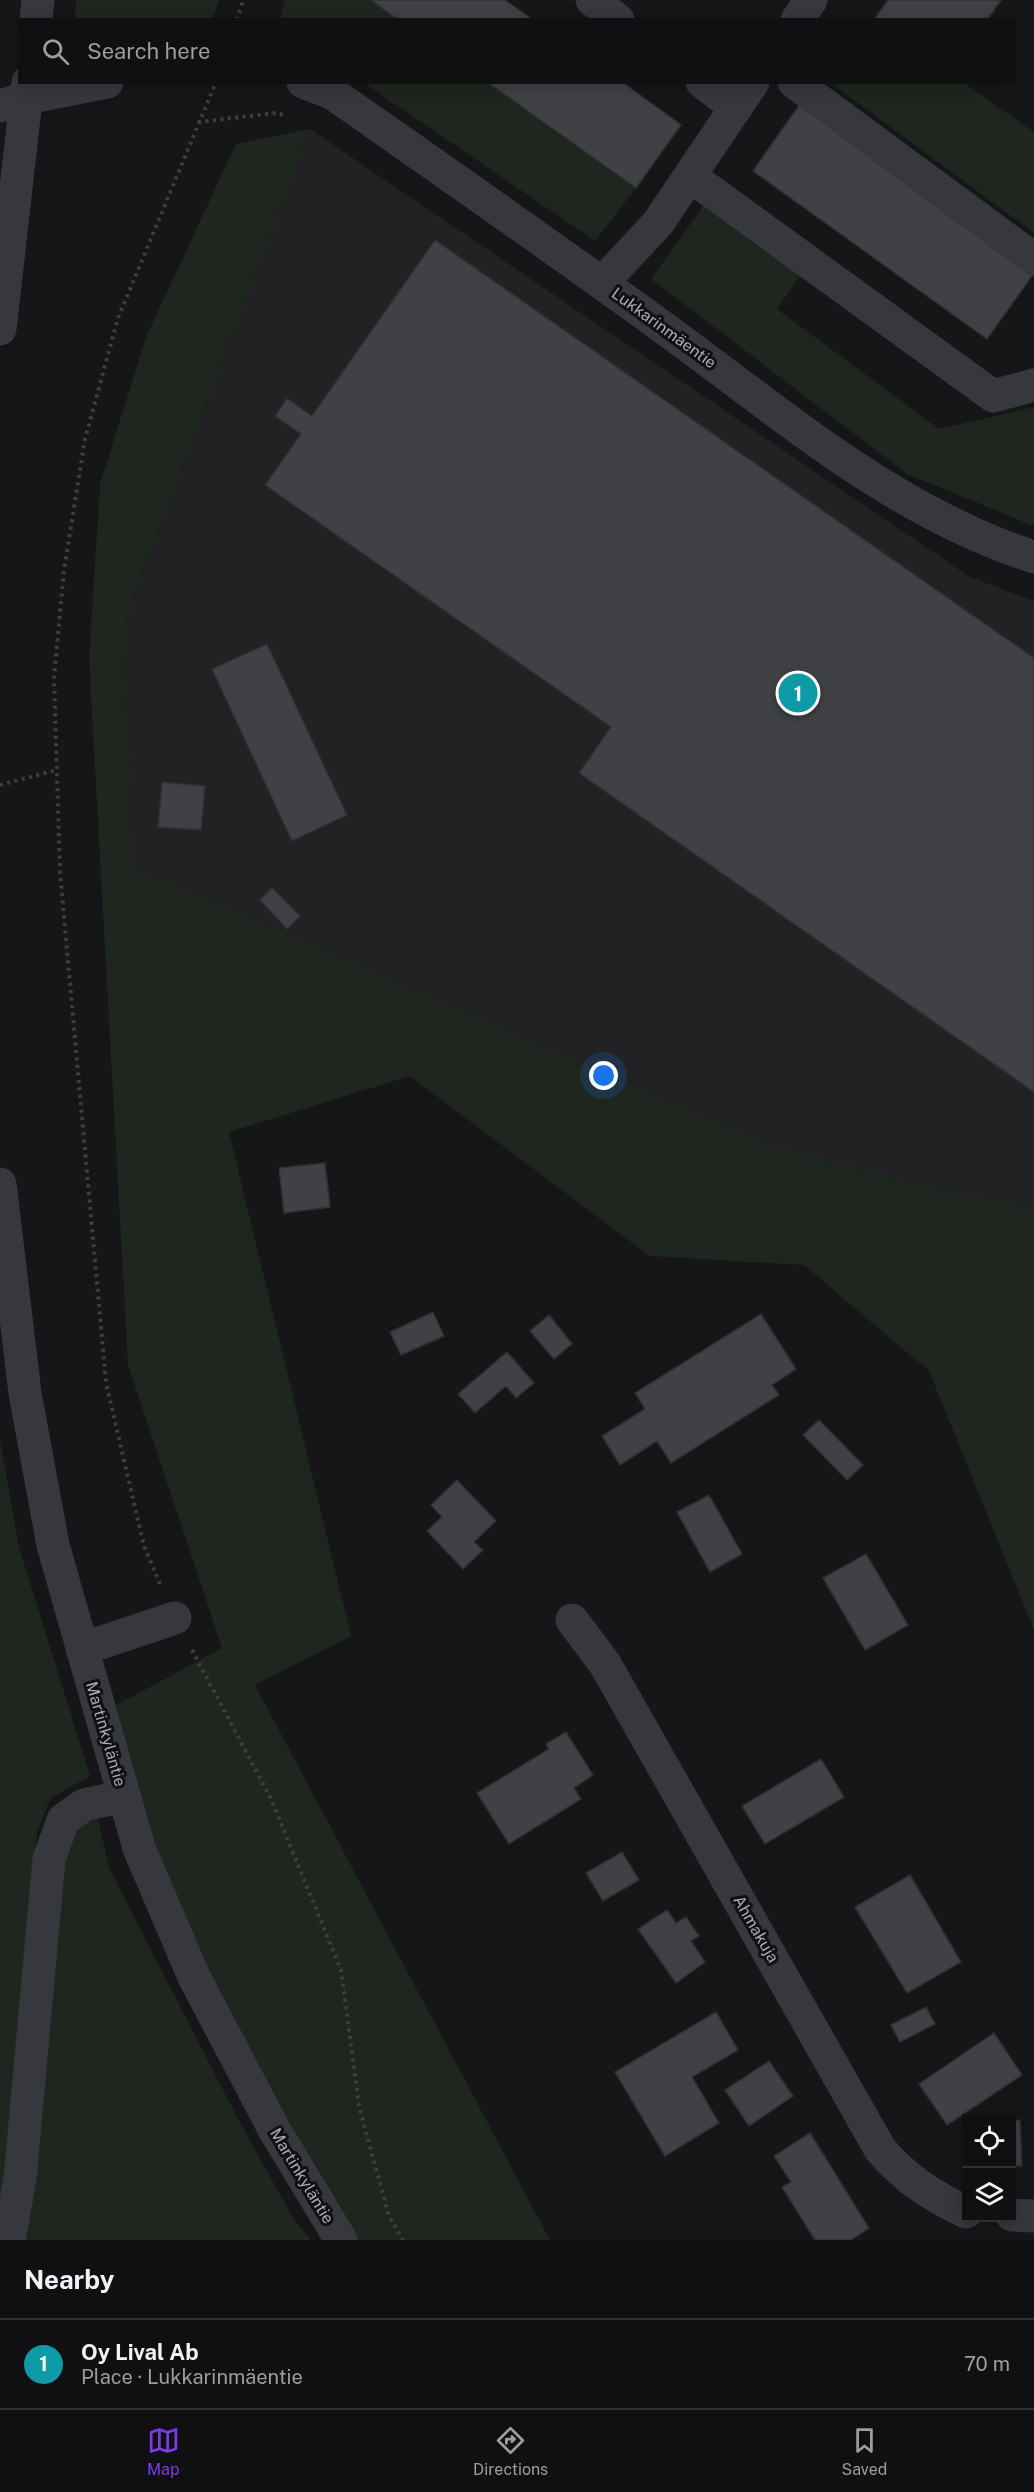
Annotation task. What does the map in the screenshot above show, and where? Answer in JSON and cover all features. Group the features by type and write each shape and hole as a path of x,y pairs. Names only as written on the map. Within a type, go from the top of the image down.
{"street":[{"path":"36,18 38,0"},
{"path":"592,0 615,18"},
{"path":"798,18 811,0"},
{"path":"0,329 18,96 94,84"},
{"name":"Lukkarinmäentie","path":"308,84 332,93 602,283 879,486 998,545 1034,556"},
{"path":"602,283 658,223 745,95 709,84"},
{"path":"797,84 1034,259"},
{"path":"690,177 993,396 1034,385"},
{"name":"Martinkyläntie","path":"0,1184 25,1394 52,1545 139,1848 194,1977 275,2131 341,2240"},
{"path":"82,1649 175,1618"},
{"name":"Ahmakuja","path":"572,1620 605,1664 880,2149 896,2168 919,2186 962,2210"},
{"path":"9,2240 20,2179 49,1859 63,1820 84,1805 124,1796"},
{"path":"1016,2215 1034,2216"}],"path":[{"path":"238,18 243,0"},
{"path":"215,84 118,318 85,439 64,570 54,678 60,872 106,1383 144,1546 175,1618 271,1799 342,1970 359,2106 388,2217 403,2240"},
{"path":"0,786 57,770"}],"shaded area":[{"path":"76,0 219,0 213,18 75,18"},
{"path":"285,0 371,0 397,18 280,18"},
{"path":"365,84 488,84 636,188 595,241"},
{"path":"832,84 965,84 1034,132 1034,233"},
{"path":"310,129 970,577 1034,601 1034,1211 761,1145 132,867 125,621"},
{"path":"310,129 125,620 132,866 777,1149 1034,1211 1034,1630 929,1371 804,1265 650,1256 410,1076 229,1132 351,1636 255,1685 550,2240 341,2240 275,2131 100,1714 222,1648 128,1365 89,659 100,484 146,337 236,144"},
{"path":"706,202 803,272 777,309 939,429 1034,407 1034,526 907,474 651,279"},
{"path":"0,1440 19,1547 90,1776 50,1799 37,1832 19,2030 58,1864 70,1830 98,1818 109,1868 238,2119 292,2216 310,2240 0,2240"}],"building":[{"path":"371,0 505,0 530,18 395,18"},
{"path":"888,0 1001,0 988,18 875,18"},
{"path":"490,84 625,84 681,125 636,188"},
{"path":"800,104 1034,273 987,339 753,171"},
{"path":"435,240 1034,658 1034,1092 579,773 611,727 265,485 301,434 275,416 287,398 312,416"},
{"path":"267,644 347,815 292,841 212,669"},
{"path":"162,782 205,786 201,830 158,827"},
{"path":"272,888 300,916 287,929 260,900"},
{"path":"325,1163 330,1207 284,1213 279,1168"},
{"path":"433,1312 444,1336 401,1355 390,1332"},
{"path":"761,1314 796,1369 772,1385 779,1395 671,1463 657,1441 620,1465 602,1436 645,1409 635,1393"},
{"path":"549,1315 572,1344 554,1359 530,1331"},
{"path":"507,1352 534,1383 516,1398 506,1386 475,1413 458,1394"},
{"path":"819,1420 863,1465 847,1480 803,1435"},
{"path":"457,1480 496,1521 474,1542 483,1550 463,1569 427,1531 442,1517 431,1505"},
{"path":"709,1495 742,1554 710,1572 677,1512"},
{"path":"866,1554 908,1625 865,1650 823,1578"},
{"path":"566,1732 593,1775 574,1788 581,1799 509,1844 477,1793 549,1749 546,1744"},
{"path":"821,1759 844,1797 765,1844 742,1806"},
{"path":"622,1852 639,1880 603,1901 586,1873"},
{"path":"910,1875 961,1962 907,1993 855,1907"},
{"path":"667,1910 676,1923 686,1917 699,1936 691,1941 705,1962 676,1983 638,1929"},
{"path":"926,2007 935,2024 900,2042 891,2025"},
{"path":"716,2012 738,2050 692,2077 719,2123 665,2156 615,2072"},
{"path":"994,2033 1022,2075 947,2125 919,2084"},
{"path":"769,2061 793,2096 749,2126 725,2090"},
{"path":"1016,2120 1020,2120 1022,2166 1016,2166"},
{"path":"810,2133 869,2228 851,2240 815,2240 782,2187 791,2182 774,2156"}],"place":[{"name":"Oy Lival Ab","path":"798,693"}]}
